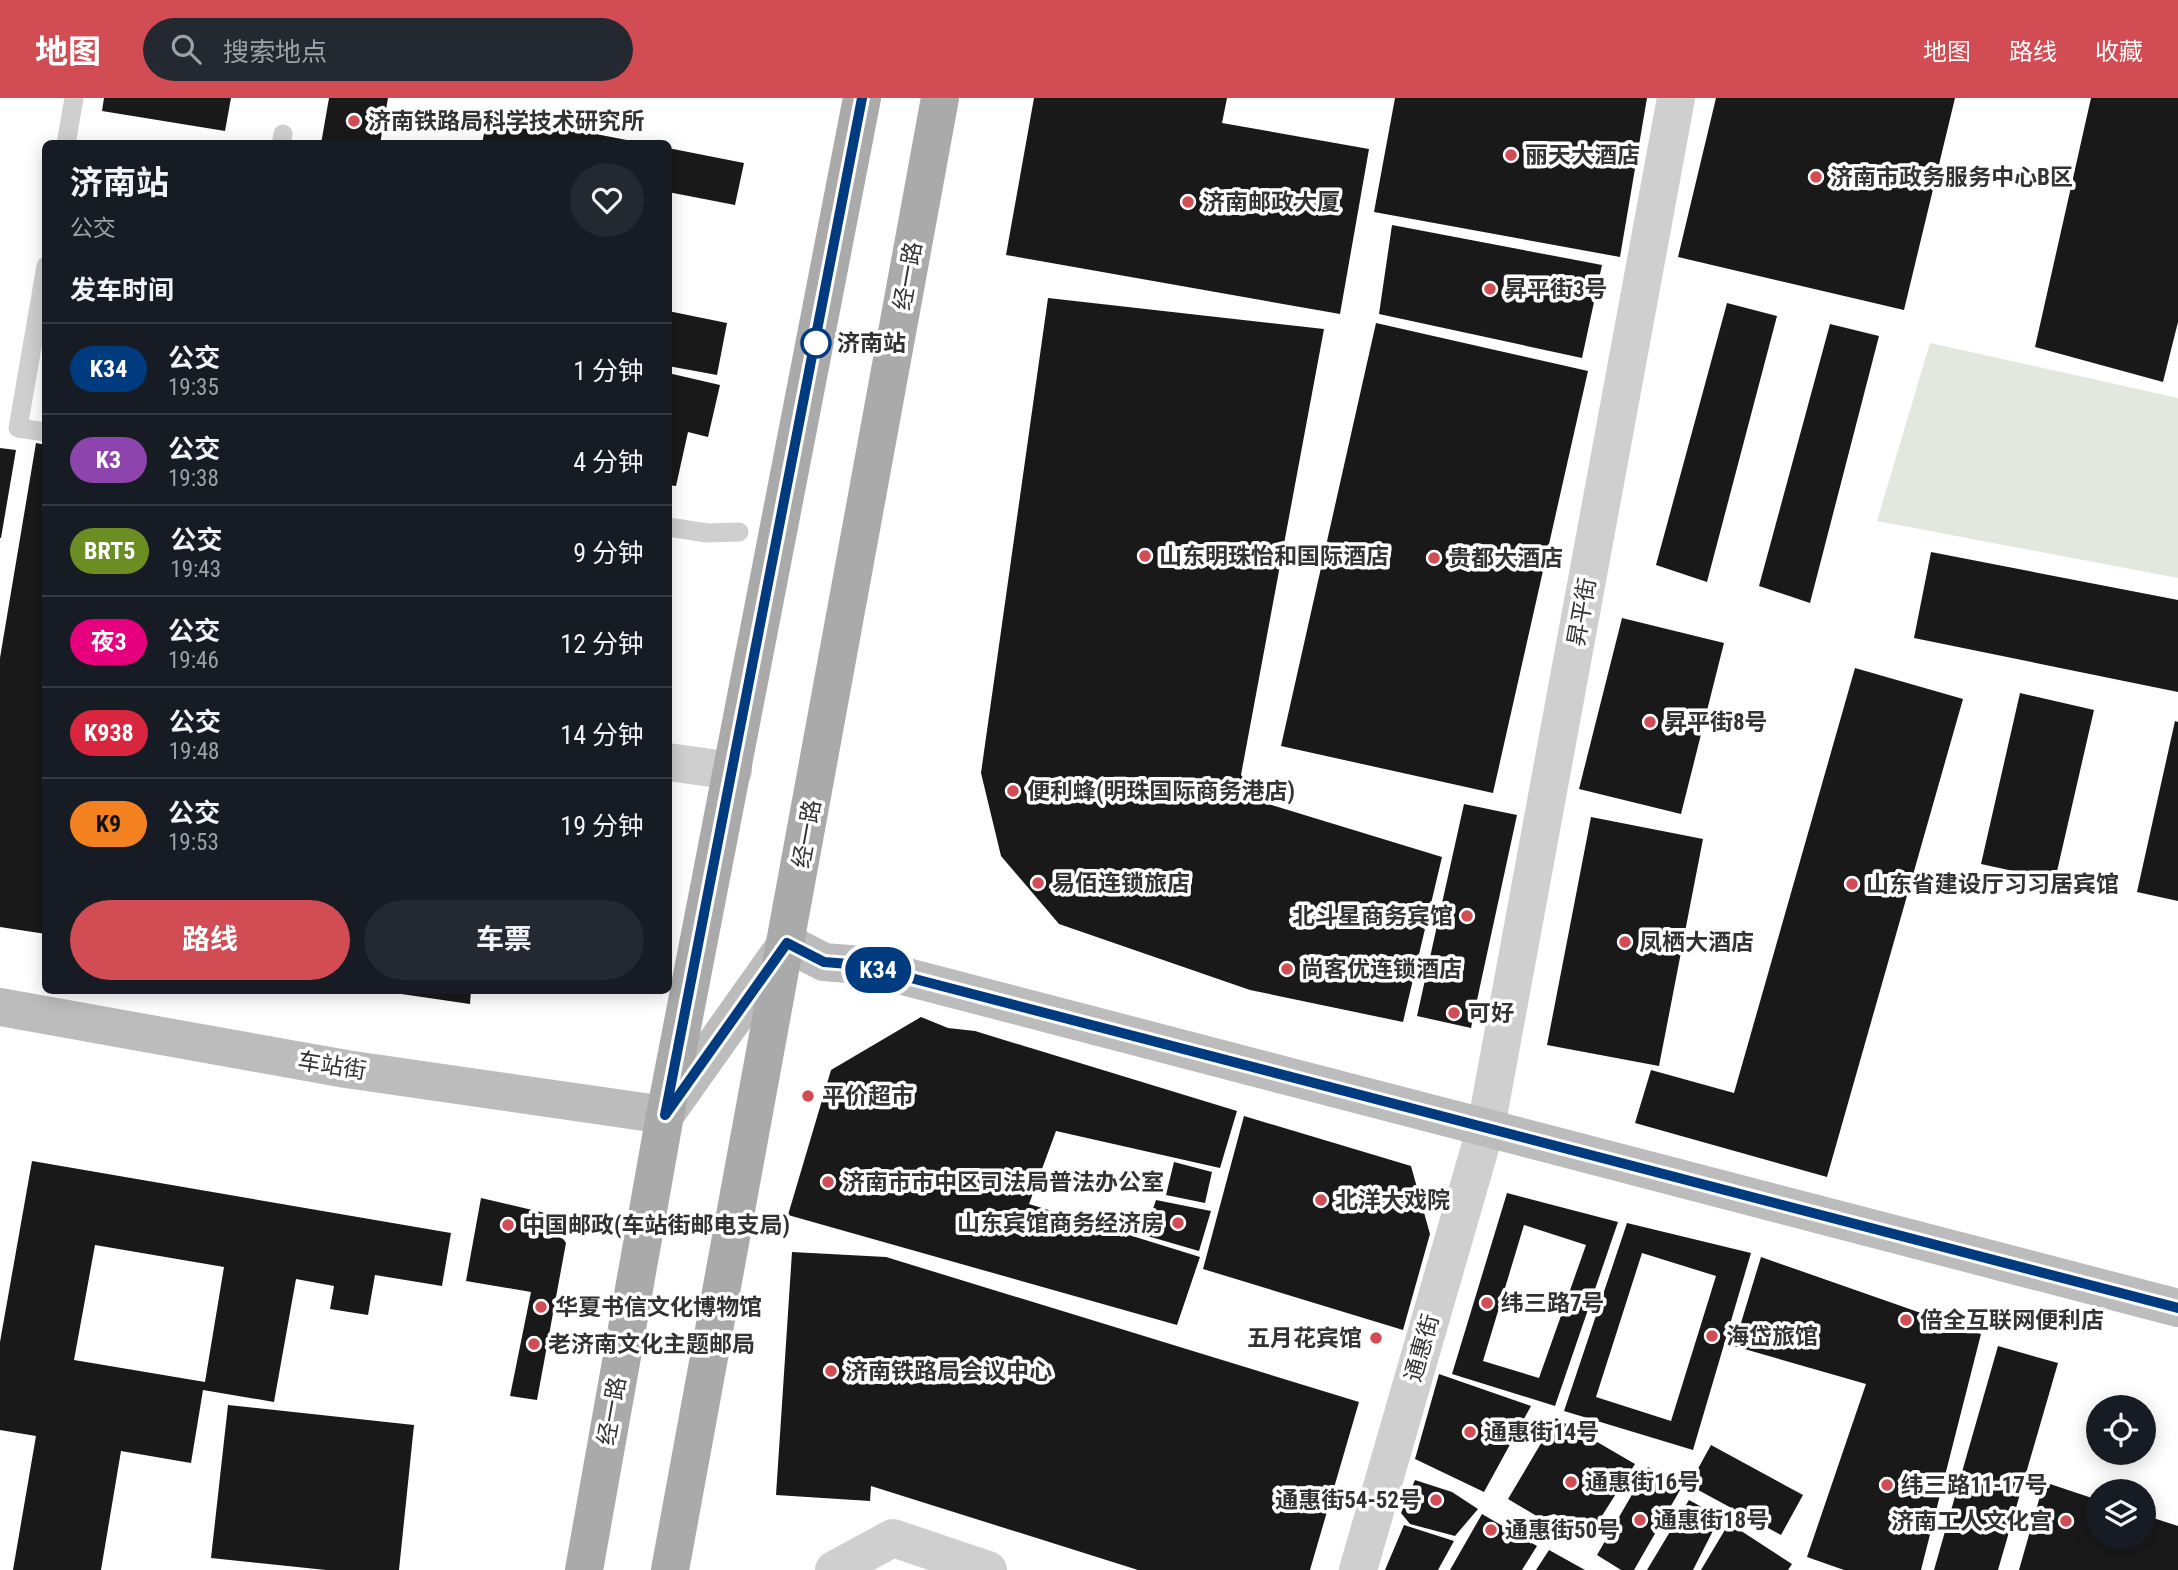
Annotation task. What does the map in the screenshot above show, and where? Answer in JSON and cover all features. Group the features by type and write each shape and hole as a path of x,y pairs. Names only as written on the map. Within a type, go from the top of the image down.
{"main road":[{"name":"经一路","path":"584,1570 665,1115 862,98"},
{"name":"经一路","path":"670,1570 940,98"}],"street":[{"name":"昇平街","path":"1486,1127 1676,98"},
{"path":"672,763 733,771"},
{"path":"665,1115 787,943 824,962 861,965 2178,1308"},
{"name":"车站街","path":"0,1007 346,1069 665,1115"},
{"name":"通惠街","path":"1358,1570 1486,1127"},
{"path":"834,1570 893,1538 988,1570"}],"lane":[{"path":"67,140 74,98"},
{"path":"42,289 18,428 42,431"},
{"path":"672,528 707,533 739,532"}],"shaded area":[{"path":"1930,343 2178,398 2178,578 1877,521"}],"building":[{"path":"104,98 231,98 225,131 102,111"},
{"name":"济南铁路局科学技术研究所","path":"329,98 388,98 381,140 322,140"},
{"name":"济南邮政大厦","path":"1034,98 1227,98 1222,123 1369,149 1340,314 1006,255"},
{"name":"丽天大酒店","path":"1395,98 1647,98 1620,257 1374,212"},
{"name":"济南市政务服务中心B区","path":"1716,98 1955,98 1904,310 1678,257"},
{"path":"2091,98 2178,98 2178,322 2163,382 2035,347"},
{"path":"488,113 627,140 483,140"},
{"path":"672,149 744,163 735,205 672,193"},
{"name":"昇平街3号","path":"1392,225 1602,265 1582,358 1379,314"},
{"path":"1048,298 1324,329 1241,775 1265,803 1442,857 1403,1022 1250,990 1059,924 1001,856 981,773"},
{"path":"1727,303 1777,316 1707,582 1656,565"},
{"path":"672,312 727,323 717,375 672,367"},
{"name":"贵都大酒店","path":"1376,323 1588,371 1493,793 1281,746"},
{"path":"1830,324 1879,336 1810,603 1759,586"},
{"path":"672,374 720,385 708,437 688,432 676,486 672,486"},
{"path":"36,443 42,444 42,933 0,927 0,658"},
{"path":"0,448 16,450 1,538 0,538"},
{"path":"1931,552 2178,600 2178,692 1914,638"},
{"name":"昇平街8号","path":"1622,618 1724,643 1681,814 1579,789"},
{"name":"山东省建设厅习习居宾馆","path":"1855,668 1963,699 1827,1177 1635,1123 1651,1070 1734,1093"},
{"path":"2020,693 2094,710 2055,880 1981,864"},
{"path":"2175,721 2178,722 2178,901 2137,892"},
{"name":"北斗星商务宾馆","path":"1464,804 1517,815 1471,1028 1417,1016"},
{"name":"凤栖大酒店","path":"1591,817 1703,839 1659,1066 1547,1045"},
{"path":"401,994 471,994 470,1004"},
{"path":"921,1017 948,1028 975,1031 1237,1111 1220,1168 1056,1131 1029,1204 1200,1257 1177,1325 788,1215 831,1070"},
{"name":"北洋大戏院","path":"1244,1116 1411,1166 1430,1234 1403,1330 1203,1269"},
{"path":"32,1161 451,1233 442,1286 375,1275 368,1315 330,1309 334,1286 296,1279 274,1402 203,1390 191,1463 121,1451 101,1570 13,1570 36,1436 0,1430 0,1342","holes":["95,1245 224,1267 205,1382 74,1360"]},
{"path":"1174,1162 1212,1172 1205,1203 1166,1195"},
{"name":"纬三路7号","path":"1507,1193 1618,1222 1555,1406 1452,1374","holes":["1524,1225 1586,1245 1539,1378 1483,1361"]},
{"name":"老济南文化主题邮局","path":"481,1198 545,1213 566,1243 537,1400 510,1396 531,1292 466,1281"},
{"name":"山东宾馆商务经济房","path":"1156,1200 1211,1211 1199,1251 1144,1235"},
{"name":"海岱旅馆","path":"1627,1223 1751,1253 1693,1450 1564,1411","holes":["1642,1253 1716,1276 1671,1421 1596,1397"]},
{"path":"792,1252 886,1257 1359,1402 1310,1570 1138,1570 871,1486 870,1501 776,1495"},
{"name":"纬三路11-17号","path":"1761,1257 1981,1334 1921,1570 1844,1570 1807,1557 1866,1384 1734,1346"},
{"path":"1998,1346 2058,1363 1998,1570 1934,1570"},
{"name":"通惠街14号","path":"1439,1374 1531,1406 1484,1492 1415,1459"},
{"path":"228,1405 414,1425 399,1570 326,1570 211,1558"},
{"name":"通惠街16号","path":"1556,1418 1635,1464 1591,1533 1554,1514 1540,1518 1508,1499"},
{"path":"1711,1445 1803,1495 1781,1535 1689,1485"},
{"name":"通惠街18号","path":"1648,1467 1683,1485 1634,1570 1621,1570 1597,1555"},
{"name":"通惠街54-52号","path":"1415,1480 1452,1492 1478,1509 1455,1536 1410,1524 1401,1513"},
{"name":"济南工人文化宫","path":"2044,1482 2086,1496 2086,1549 2156,1549 2156,1519 2178,1526 2178,1570 2019,1570"},
{"path":"1689,1500 1720,1517 1693,1570 1647,1570"},
{"name":"通惠街50号","path":"1482,1514 1537,1546 1522,1570 1450,1570"},
{"path":"1729,1523 1792,1564 1788,1570 1701,1570"},
{"path":"1404,1525 1454,1541 1438,1570 1385,1570"},
{"path":"1549,1550 1585,1570 1536,1570"}],"bus line":[{"name":"K34","path":"862,98 665,1115 787,943 824,962 861,965 2178,1308"}],"place":[{"name":"济南铁路局科学技术研究所","path":"354,121"},
{"name":"丽天大酒店","path":"1511,155"},
{"name":"济南市政务服务中心B区","path":"1816,177"},
{"name":"济南邮政大厦","path":"1188,202"},
{"name":"昇平街3号","path":"1490,289"},
{"name":"济南站","path":"816,343"},
{"name":"山东明珠怡和国际酒店","path":"1145,556"},
{"name":"贵都大酒店","path":"1434,558"},
{"name":"昇平街8号","path":"1650,722"},
{"name":"便利蜂(明珠国际商务港店)","path":"1013,791"},
{"name":"易佰连锁旅店","path":"1038,883"},
{"name":"山东省建设厅习习居宾馆","path":"1852,884"},
{"name":"北斗星商务宾馆","path":"1467,916"},
{"name":"凤栖大酒店","path":"1625,942"},
{"name":"尚客优连锁酒店","path":"1287,969"},
{"name":"可好","path":"1454,1013"},
{"name":"平价超市","path":"808,1096"},
{"name":"济南市市中区司法局普法办公室","path":"828,1182"},
{"name":"北洋大戏院","path":"1321,1200"},
{"name":"山东宾馆商务经济房","path":"1178,1223"},
{"name":"中国邮政(车站街邮电支局)","path":"508,1225"},
{"name":"纬三路7号","path":"1487,1303"},
{"name":"华夏书信文化博物馆","path":"541,1307"},
{"name":"倍全互联网便利店","path":"1906,1320"},
{"name":"海岱旅馆","path":"1712,1336"},
{"name":"五月花宾馆","path":"1376,1338"},
{"name":"老济南文化主题邮局","path":"534,1344"},
{"name":"济南铁路局会议中心","path":"831,1371"},
{"name":"通惠街14号","path":"1470,1432"},
{"name":"通惠街16号","path":"1571,1482"},
{"name":"纬三路11-17号","path":"1887,1485"},
{"name":"通惠街54-52号","path":"1436,1500"},
{"name":"通惠街18号","path":"1640,1520"},
{"name":"济南工人文化宫","path":"2066,1521"},
{"name":"通惠街50号","path":"1491,1530"}]}
